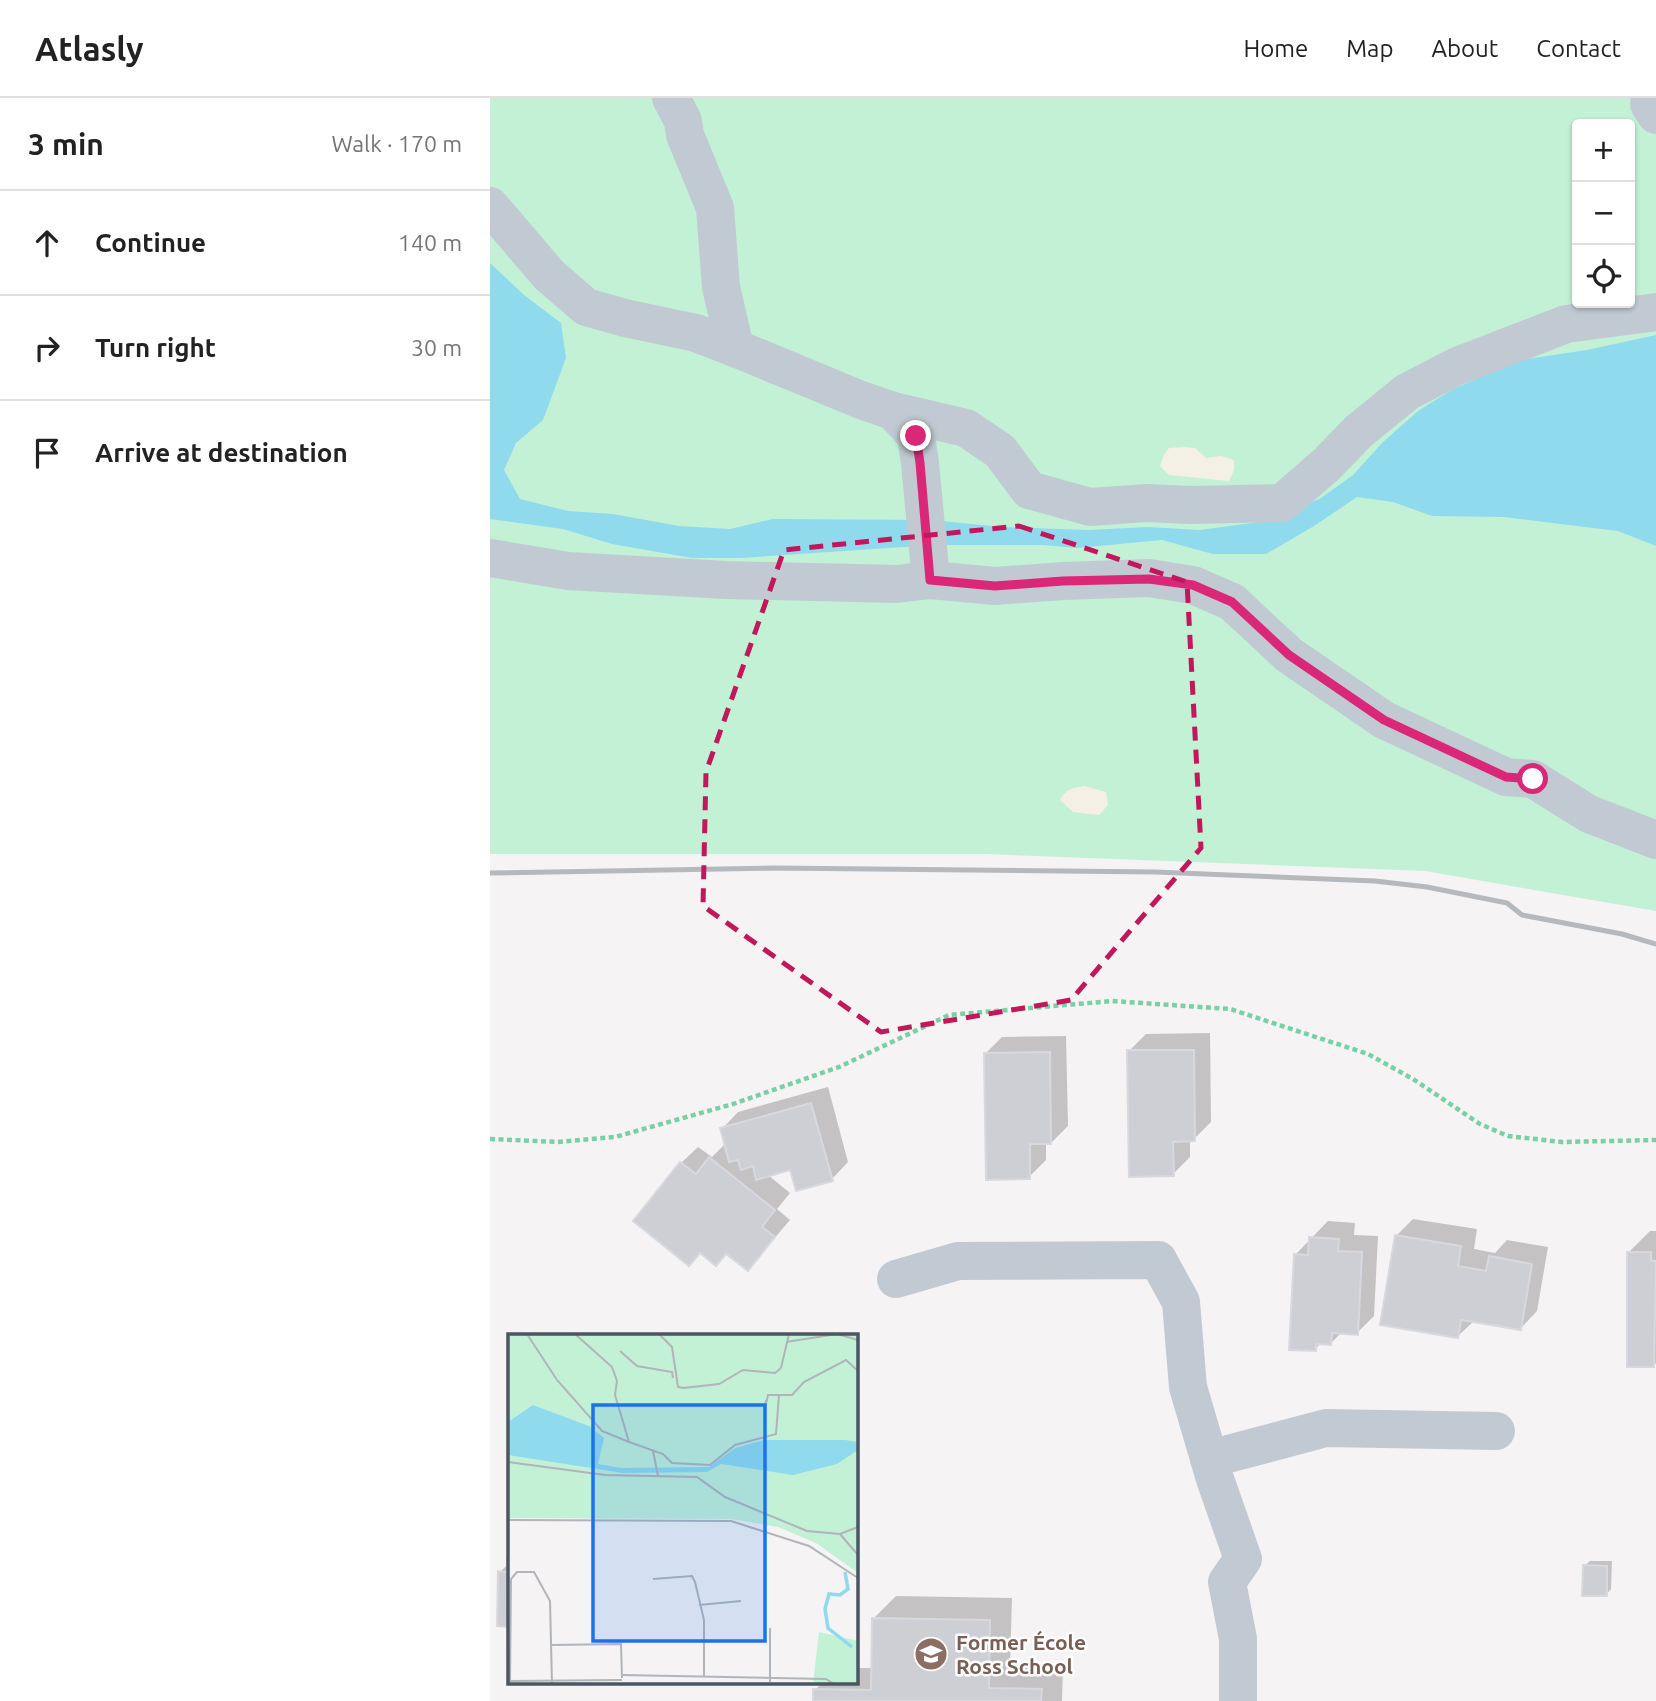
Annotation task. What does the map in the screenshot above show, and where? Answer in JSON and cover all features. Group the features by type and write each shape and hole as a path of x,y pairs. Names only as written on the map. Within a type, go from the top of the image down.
{"street":[{"path":"671,98 683,121 685,135 715,208 721,287 734,348"},
{"path":"1650,98 1649,104 1656,115"},
{"path":"490,206 549,275 586,307 696,333 893,411 966,428 1000,451 1028,490 1090,507 1147,503 1282,503 1326,465 1359,431 1407,392 1455,368 1566,324 1656,312"},
{"path":"893,411 916,436 929,568"},
{"path":"490,558 568,570 726,580 897,584 929,568 995,586 1149,579 1193,585 1232,602 1289,655 1384,720 1506,777 1533,779 1589,814 1656,840"},
{"path":"896,1279 958,1261 1158,1259 1181,1302 1188,1387 1243,1559 1227,1581 1238,1639 1238,1701"},
{"path":"1209,1459 1326,1428 1496,1431"}],"path":[{"path":"490,1139 558,1142 615,1137 733,1104 839,1067 949,1015 1112,1002 1230,1009 1368,1054 1413,1079 1480,1124 1508,1136 1562,1142 1656,1140"}],"highlighted area":[{"path":"1019,526 1187,582 1201,848 1071,1000 881,1032 703,906 706,772 784,550"}],"green space":[{"path":"490,98 1656,98 1656,911 1425,871 984,854 490,854"}],"sand":[{"path":"1169,448 1195,448 1206,458 1221,456 1234,460 1234,470 1229,481 1169,475 1160,466 1164,455"},
{"path":"1084,786 1106,792 1108,805 1099,815 1073,812 1060,800 1070,790"}],"water":[{"path":"490,263 524,295 561,323 566,358 543,420 516,443 504,470 520,499 568,511 613,514 679,526 730,529 773,519 931,520 1003,527 1089,530 1148,527 1200,530 1273,520 1321,498 1353,475 1382,443 1418,411 1453,389 1520,360 1587,350 1656,335 1656,546 1618,531 1504,517 1432,516 1393,502 1357,497 1266,554 1213,554 1162,540 1077,548 1043,545 933,545 741,558 692,558 612,544 563,529 490,519"}],"building":[{"path":"1127,1050 1194,1050 1195,1141 1173,1142 1174,1176 1129,1177"},
{"path":"1050,1052 1051,1144 1030,1144 1030,1179 986,1180 984,1053"},
{"path":"811,1103 833,1181 796,1191 790,1170 756,1180 753,1166 741,1170 738,1160 729,1162 720,1128"},
{"path":"709,1157 775,1210 762,1227 775,1237 748,1271 726,1254 716,1266 700,1253 689,1266 633,1221 680,1162 696,1174"},
{"path":"1395,1235 1461,1246 1458,1266 1486,1271 1489,1256 1532,1264 1521,1330 1461,1320 1458,1338 1380,1325"},
{"path":"1309,1237 1339,1239 1338,1251 1362,1252 1358,1335 1332,1333 1331,1345 1316,1344 1316,1351 1289,1350 1294,1254 1308,1255"},
{"path":"1627,1252 1651,1252 1651,1261 1656,1261 1654,1367 1627,1367"},
{"path":"508,1558 508,1627 497,1626 498,1571 507,1572"},
{"path":"1583,1565 1607,1566 1607,1596 1582,1596"},
{"name":"Former École Ross School","path":"872,1618 990,1620 989,1688 1042,1689 1041,1701 813,1701 813,1689 871,1690"}],"railway":[{"path":"490,873 774,868 1155,872 1375,881 1427,887 1507,903 1522,915 1622,934 1656,944"}],"place":[{"name":"Former École Ross School","path":"931,1654"}],"route":[{"path":"916,436 930,580 995,586 1149,579 1193,585 1232,602 1289,655 1384,720 1506,777 1533,779"}]}
